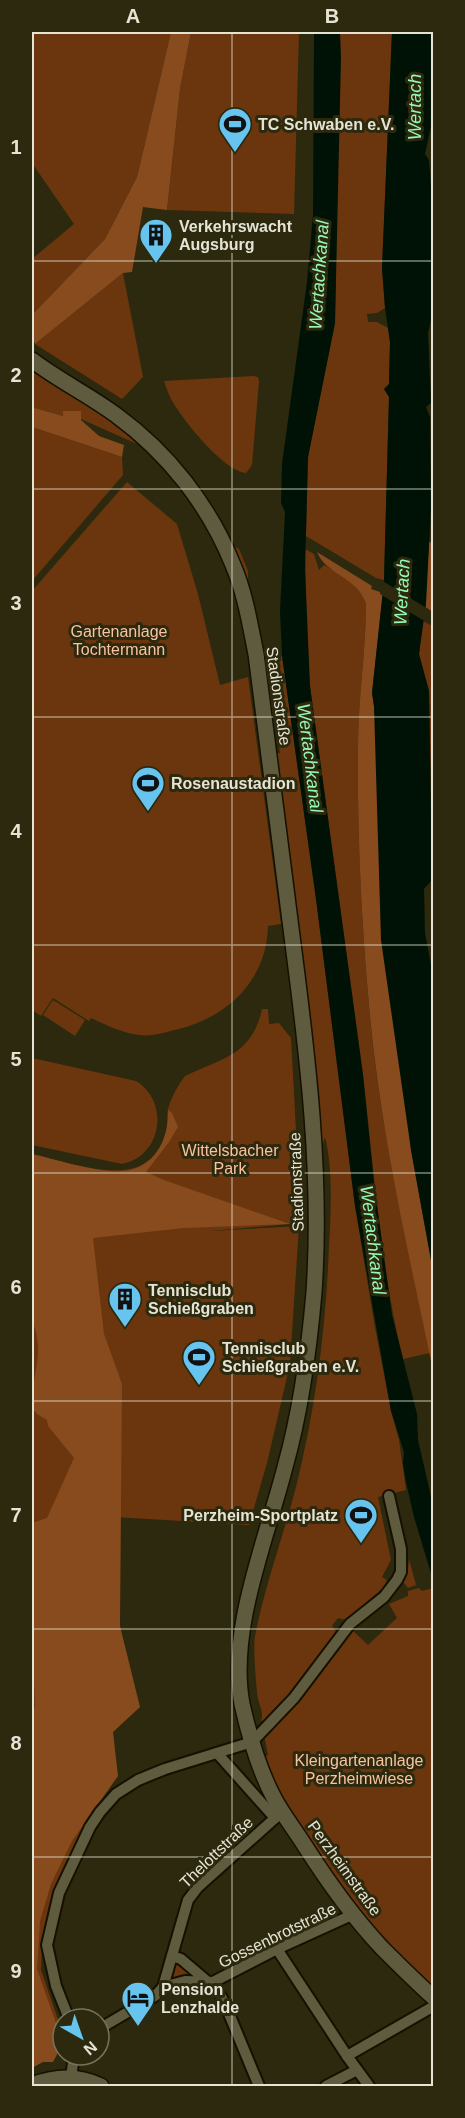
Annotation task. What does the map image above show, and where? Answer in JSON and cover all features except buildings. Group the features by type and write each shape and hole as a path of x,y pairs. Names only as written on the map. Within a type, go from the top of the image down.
{"street":[{"name":"Stadionstraße","path":"32,360 117,416 143,436 168,461 194,494 218,532 233,566 248,615 256,654 310,1086 316,1232 314,1291 306,1366 295,1429 248,1596 243,1629 240,1663 241,1695 252,1742"},
{"path":"64,2007 56,1986 47,1945 59,1893 90,1827 116,1794 138,1780 165,1769 252,1742 294,1698 350,1624 384,1597 397,1581 401,1572 401,1549 389,1496"},
{"name":"Perzheimstraße","path":"252,1742 279,1815"},
{"name":"Perzheimstraße","path":"218,1753 279,1815 381,1947 434,1998"},
{"name":"Thelottstraße","path":"163,1987 188,1900 198,1887 279,1815"},
{"name":"Gossenbrotstraße","path":"211,1982 354,1914"},
{"path":"277,1949 369,2086"},
{"path":"172,1956 181,1959 211,1982 225,2004 260,2086"},
{"path":"111,2022 147,2001 163,1987 185,1981 211,1982"},
{"path":"347,2056 434,2006"},
{"path":"71,2078 72,2067"},
{"path":"326,2086 357,2070"},
{"path":"32,2085 48,2079 71,2078 101,2086"}],"green space":[{"path":"32,32 171,32 137,177 105,239 33,314 32,259 74,224 32,163"},
{"name":"TC Schwaben e.V.","path":"191,32 299,32 294,214 167,210 180,89"},
{"path":"340,32 392,32 382,268 385,308 377,313 367,314 368,322 377,322 388,328 390,342 389,384 384,389 389,397 384,580 376,578 306,536 308,457 335,323"},
{"path":"123,273 143,377 122,399 35,344"},
{"path":"32,371 112,421 137,444 63,411 63,416 35,408 32,404"},
{"path":"258,377 259,381 252,465 246,473 226,463 204,443 176,408 164,381"},
{"path":"32,427 122,457 123,475 32,581"},
{"name":"Rosenaustadion","path":"127,482 177,524 198,594 220,685 248,677 281,924 268,926 261,963 242,993 229,1005 197,1023 149,1035 126,1032 91,1018 89,1021 53,998 41,1016 32,1010 32,591"},
{"path":"232,545 239,549 248,571 248,580 246,580"},
{"path":"305,549 314,554 319,570 324,565 343,576 355,586 366,604 358,727 358,776 360,870 368,995 385,1130 430,1353 403,1359 383,1253 363,1075 310,686"},
{"path":"423,621 434,627 433,882 429,691 419,654"},
{"path":"282,656 355,1206 374,1322 391,1411 399,1440 406,1490 378,1497 391,1560 382,1577 387,1580 384,1587 346,1620 338,1618 332,1626 337,1633 284,1700 265,1720 261,1721 254,1649 255,1636 296,1487 314,1397 328,1276 331,1204 328,1149 325,1137 319,1156 269,754 280,753 267,669"},
{"path":"53,1000 85,1020 75,1036 43,1015"},
{"name":"Wittelsbacher Park","path":"262,1009 268,1009 269,1024 279,1023 291,1038 301,1223 210,1231 299,1226 290,1364 267,1463 249,1525 114,1517 106,1769 85,1825 54,1892 42,1944 41,1970 54,2007 51,2007 51,2049 41,2061 32,2067 32,1154 87,1168 107,1170 126,1170 143,1165 157,1154 166,1136 169,1105 185,1076 234,1053 251,1036"},
{"path":"32,1058 136,1081 147,1090 154,1102 157,1114 157,1127 146,1151 122,1164 32,1145"},
{"path":"409,1559 416,1585 408,1588 403,1582"},
{"name":"Kleingartenanlage Perzheimwiese","path":"419,1588 422,1591 433,1588 433,1991 359,1914 287,1808 264,1757 268,1755 264,1735 350,1628 368,1645 397,1618 389,1604 408,1596 408,1591"},
{"path":"179,1963 193,1974 191,1977 172,1980 175,1964"}],"shaded area":[{"path":"171,32 191,32 180,89 167,210 143,207 132,272 123,273 35,344 32,335 32,315 105,239 137,177"},
{"path":"32,404 35,408 63,416 63,411 81,411 81,420 99,436 124,445 122,457 32,427"},
{"path":"429,542 433,543 433,612 425,607"},
{"path":"317,552 372,586 371,589 383,593 372,693 411,1150 433,1271 433,1370 386,1136 368,994 360,870 358,776 358,727 366,604 356,587 327,566"},
{"name":"Wittelsbacher Park","path":"168,1110 172,1113 178,1127 146,1172 290,1224 184,1228 93,1238 104,1334 122,1384 120,1626 140,1707 113,1732 118,1776 72,1841 51,1884 40,1921 37,1969 51,2009 51,2062 43,2062 32,2068 32,1712 35,1708 34,1682 32,1682 32,1523 47,1518 74,1458 48,1426 47,1420 32,1408 38,1343 32,1320 32,1154 78,1166 124,1171 144,1164 152,1158 163,1141"}],"water":[{"name":"Wertachkanal","path":"314,32 340,32 341,57 335,323 308,457 305,569 310,686 363,1075 374,1183 392,1315 417,1414 418,1440 433,1505 433,1580 414,1517 403,1464 404,1452 391,1411 355,1206 282,656 280,611 285,512 281,503 282,464 307,282 313,215"},
{"name":"Wertach","path":"392,32 433,32 431,58 433,108 425,154 429,160 434,225 433,311 428,333 431,403 426,407 430,417 431,507 426,604 419,654 429,691 432,880 424,889 425,933 434,981 433,1271 411,1150 381,940 372,693 384,580 389,397 384,389 389,384 390,342 382,268"}],"pier":[{"path":"381,580 428,609 426,622 380,594"}],"place":[{"name":"TC Schwaben e.V.","path":"235,153"},
{"name":"Verkehrswacht Augsburg","path":"156,264"},
{"name":"Rosenaustadion","path":"148,812"},
{"name":"Tennisclub Schießgraben","path":"125,1328"},
{"name":"Tennisclub Schießgraben e.V.","path":"199,1386"},
{"name":"Perzheim-Sportplatz","path":"361,1544"},
{"name":"Pension Lenzhalde","path":"138,2027"}],"park label":[{"name":"Gartenanlage Tochtermann","path":"119,640"}]}
